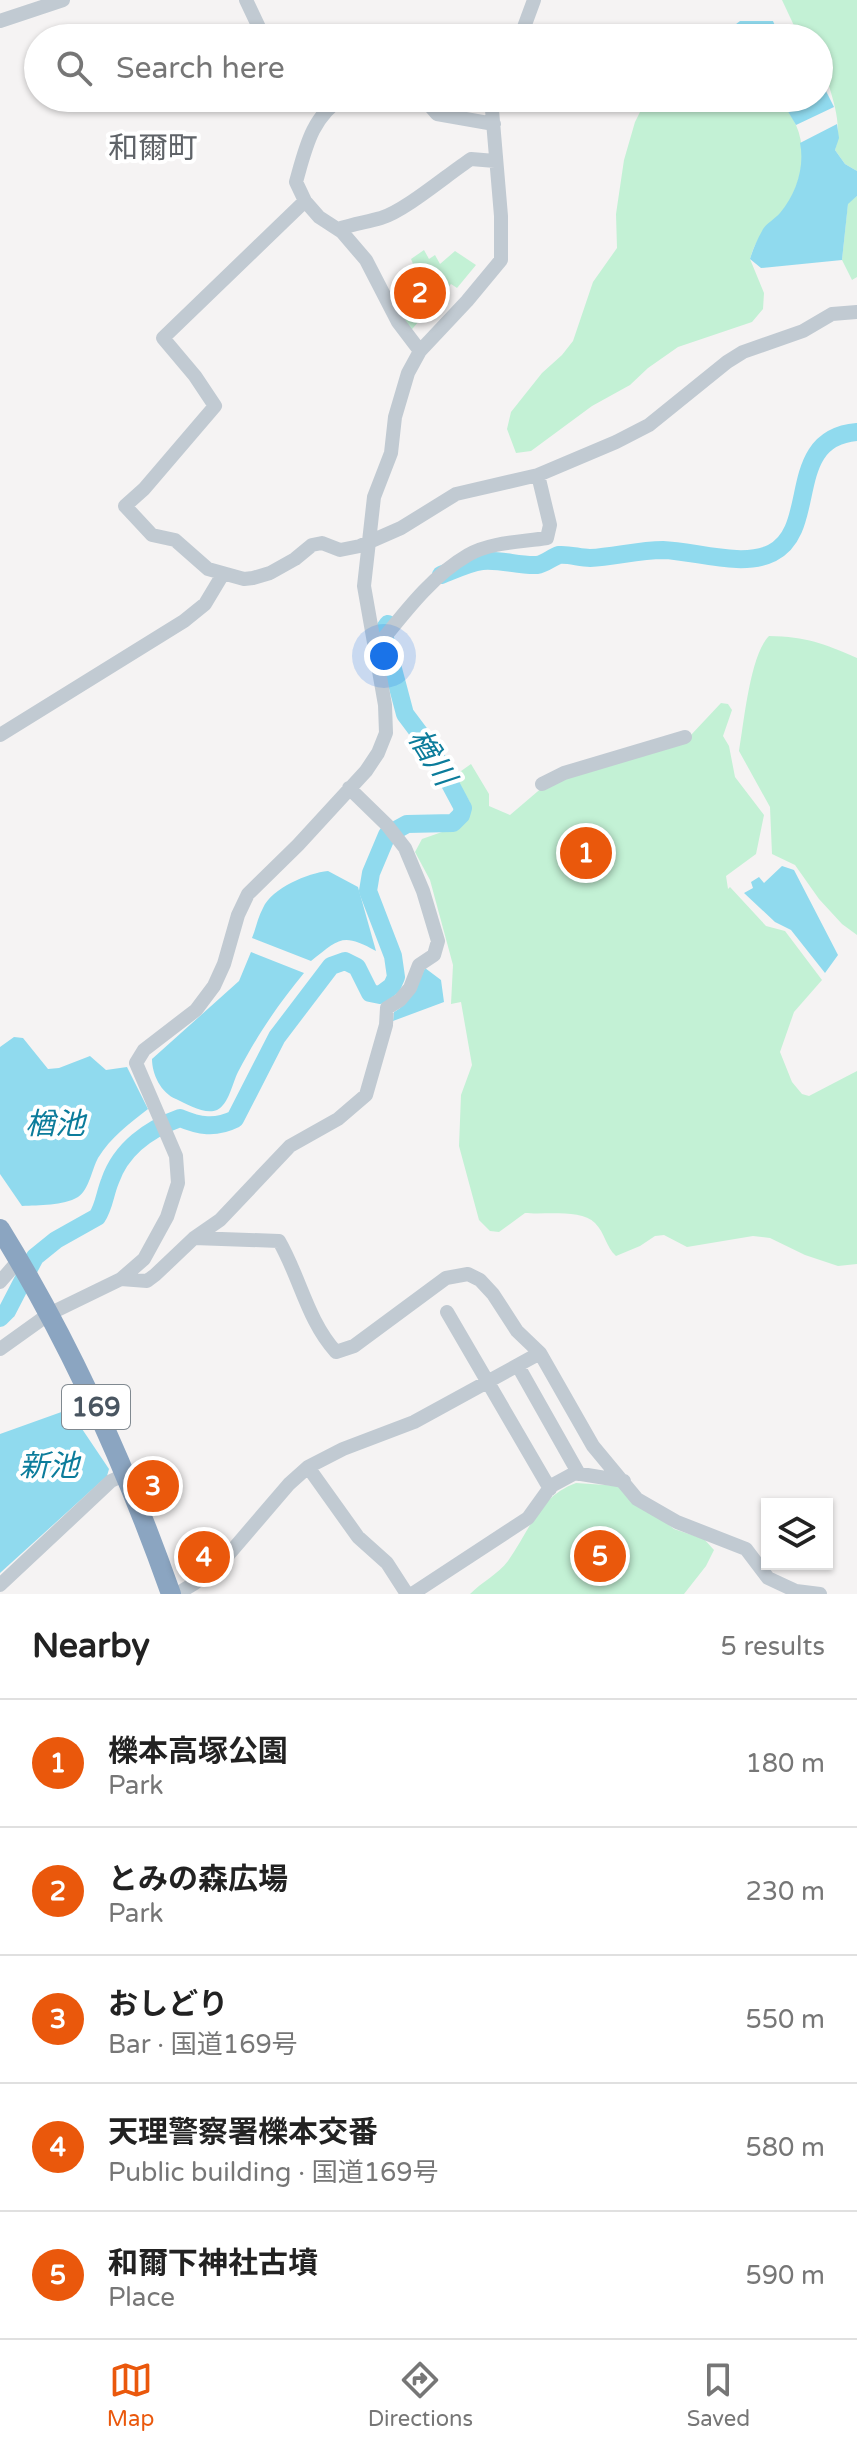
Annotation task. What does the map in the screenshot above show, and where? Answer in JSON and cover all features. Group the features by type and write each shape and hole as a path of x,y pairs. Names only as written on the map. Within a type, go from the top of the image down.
{"highway":[{"name":"169","path":"0,1229 49,1314 90,1395 126,1474 174,1594"}],"street":[{"path":"0,21 63,0"},
{"path":"246,0 257,24"},
{"path":"525,24 534,0"},
{"path":"325,112 309,135 296,182 305,201 319,217 338,229 366,260 398,322 420,351"},
{"path":"435,112 494,124"},
{"path":"0,1349 49,1314 121,1279 144,1259 167,1217 178,1183 176,1156 136,1063 144,1050 196,1010 214,986 224,964 238,915 248,894 349,788 378,753 386,733 385,705 364,586 374,497 391,453 395,417 408,373 420,351 490,276 501,260 501,216 493,112"},
{"path":"338,229 359,221 381,218 400,209 471,159 495,161"},
{"path":"305,201 163,338 215,406 144,489 125,506 152,535 175,540 198,561 223,574 253,578 283,566 312,545 322,543 340,550 401,528 456,494 538,475 649,425 743,352 803,331 832,314 857,312"},
{"path":"375,649 427,588 468,555 502,545 547,538 550,525 538,475"},
{"path":"0,735 184,621 205,604 223,574"},
{"path":"542,784 564,773 685,737"},
{"path":"121,1279 147,1281 167,1266 194,1238 220,1220 290,1146 338,1119 366,1095 386,1025 387,1008 400,1000 410,988 419,965 434,955 438,941 423,891 405,848 387,825 349,788"},
{"path":"194,1238 279,1241 292,1263 312,1317 336,1352 354,1346 446,1278 468,1274 480,1280 517,1331 540,1353 593,1446 637,1499 659,1513 746,1549 768,1578 796,1591 820,1594"},
{"path":"0,1282 19,1260"},
{"path":"447,1312 550,1489"},
{"path":"174,1594 195,1583 229,1554 281,1493 308,1467 343,1449 414,1422 540,1353"},
{"path":"518,1366 579,1474"},
{"path":"308,1467 358,1537 387,1563 410,1594 528,1518 550,1489 575,1473 624,1481"},
{"path":"0,1585 111,1481 126,1474"}],"green space":[{"path":"782,0 857,0 857,171 845,164 835,150 838,122 833,101 833,24 793,24"},
{"path":"640,112 789,112 800,136 800,172 787,205 759,239 750,259 764,293 763,309 752,322 678,347 630,385 592,406 531,451 516,453 507,429 511,412 573,341 593,282 617,248 616,214 624,160"},
{"path":"857,196 857,277 852,280 842,260 848,203"},
{"path":"424,250 429,259 435,255 440,264 455,251 476,265 457,288 451,284 407,335 388,298 419,278 411,259"},
{"path":"769,636 814,642 857,658 857,935 819,899 795,865 772,854 770,807 739,751 752,673 762,645"},
{"path":"721,703 728,704 732,710 723,736 729,746 735,777 764,815 756,854 726,876 728,889 730,887 766,926 785,931 822,980 794,1012 780,1052 792,1082 802,1094 809,1096 857,1071 857,1264 838,1266 770,1238 753,1236 687,1247 664,1235 655,1236 616,1256 595,1223 572,1214 525,1213 499,1232 490,1231 479,1220 459,1146 461,1095 472,1065 461,1002 451,1004 453,965 430,880 415,852 422,839 459,826 470,802 454,776 471,764 489,794 489,806 510,815 544,786 690,736"},
{"path":"576,1483 620,1486 674,1529 704,1539 714,1550 706,1566 684,1594 470,1594 508,1561 536,1516 552,1497"}],"water":[{"path":"740,21 773,21 774,24 736,24"},
{"path":"788,112 823,112 796,125"},
{"path":"837,124 839,138 835,150 845,164 857,171 857,196 848,204 842,260 761,268 750,259 763,228 780,213 795,189 800,171 800,143"},
{"path":"782,866 794,870 838,955 825,973 791,930 775,922 744,893 753,888 751,882 759,877 764,883"},
{"path":"328,871 358,887 376,951 355,941 341,941 311,961 252,938 263,908 274,894 301,878"},
{"name":"楢池","path":"251,952 304,973 261,1033 221,1107 212,1111 196,1108 162,1088 152,1059 239,981"},
{"path":"425,968 441,980 444,1002 393,1021 394,1012 409,999"},
{"name":"楢池","path":"14,1037 23,1038 48,1069 90,1056 106,1070 127,1067 148,1109 109,1144 98,1158 85,1190 72,1200 22,1206 0,1174 0,1047"},
{"name":"新池","path":"67,1410 109,1469 107,1476 0,1573 0,1434"}],"waterway":[{"name":"楢川","path":"441,575 482,561 537,565 559,555 590,558 663,550 747,559 772,553 786,541 795,525 810,467 819,450 834,438 857,432"},
{"name":"楢川","path":"0,1318 7,1311 35,1257 56,1240 97,1217 121,1159 147,1134 180,1118 207,1125 235,1119 277,1037 331,966 345,961 357,967 370,993 380,995 392,986 396,977 393,956 368,891 371,873 387,835 407,824 453,823 463,808 432,750 405,714 383,631 388,624"}],"place":[{"name":"とみの森広場","path":"420,293"},
{"name":"櫟本高塚公園","path":"586,853"},
{"name":"おしどり","path":"153,1486"},
{"name":"和爾下神社古墳","path":"600,1556"},
{"name":"天理警察署櫟本交番","path":"204,1557"}],"district":[{"name":"和爾町","path":"153,148"}]}
